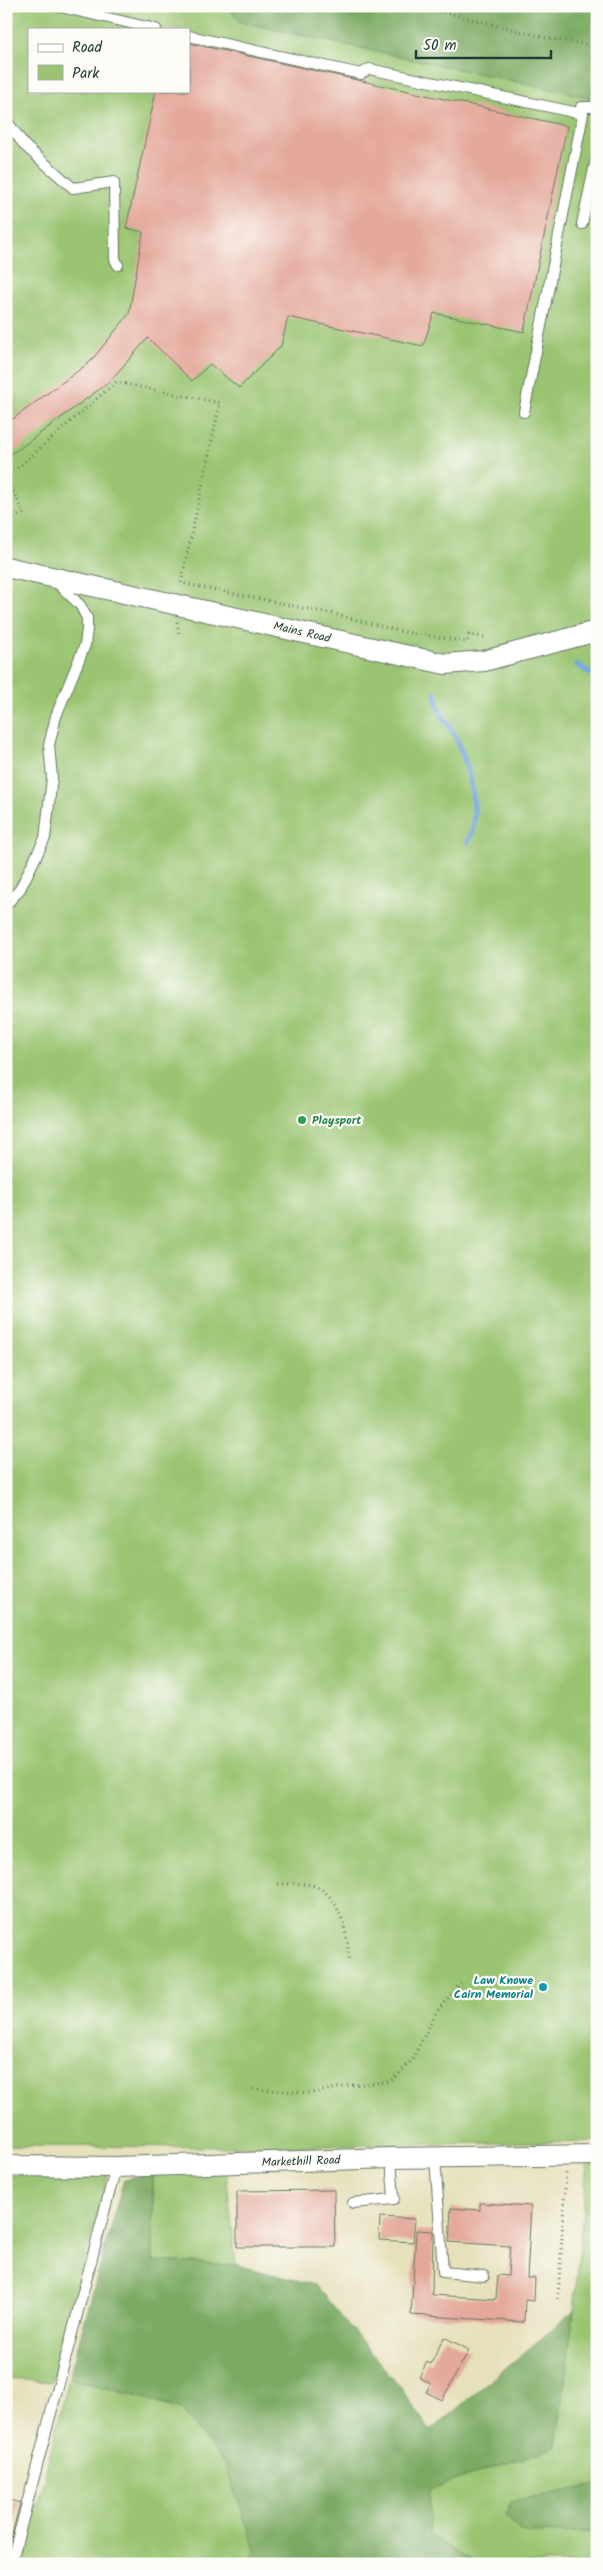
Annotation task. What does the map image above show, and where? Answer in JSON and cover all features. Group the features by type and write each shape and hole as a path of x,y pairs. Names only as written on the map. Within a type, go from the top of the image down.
{"street":[{"name":"Mains Road","path":"6,567 446,664 484,662 597,631"},
{"name":"Markethill Road","path":"6,2166 116,2167 391,2158 597,2155"}],"lane":[{"path":"56,6 152,28"},
{"path":"190,36 362,74 369,69 583,114 524,412"},
{"path":"580,114 581,106 595,107 597,111"},
{"path":"6,120 25,146 73,188 114,182 116,259 118,265"},
{"path":"582,224 597,155"},
{"path":"6,905 20,889 45,838 52,778 49,745 56,716 85,645 87,618 80,605 52,577"},
{"path":"434,2157 443,2272 484,2276"},
{"path":"353,2203 394,2199 391,2158"},
{"path":"11,2564 116,2167"}],"path":[{"path":"419,6 551,39 597,46"},
{"path":"6,521 24,513 6,478 116,382 220,403 181,583 338,615 399,631 467,642 469,635 484,638"},
{"path":"278,1884 306,1884 314,1886 326,1895 343,1917 349,1961"},
{"path":"253,2089 312,2093 352,2085 388,2082 412,2060 437,2011 461,1984"},
{"path":"558,2299 567,2155"}],"green space":[{"name":"Playsport","path":"6,6 228,6 240,22 597,99 597,2141 267,2147 6,2146"},
{"path":"228,6 597,6 597,99 240,22"},
{"path":"587,2164 597,2164 597,2564 477,2564 429,2535 430,2488 556,2447 574,2311"},
{"path":"226,2170 236,2265 153,2261 153,2173"},
{"path":"153,2173 153,2261 236,2265 315,2285 405,2393 430,2431 574,2311 556,2447 430,2489 429,2535 477,2564 245,2564 256,2550 224,2463 180,2408 69,2378 124,2179"},
{"path":"108,2174 52,2382 6,2379 6,2175"},
{"path":"69,2378 180,2408 224,2463 257,2551 245,2564 23,2564"},
{"path":"597,2485 597,2532 523,2533 505,2516 512,2501"}],"building":[{"path":"190,43 567,126 524,332 434,313 423,346 288,317 281,346 239,388 210,364 192,381 148,338 109,382 19,449 6,456 6,424 90,362 129,314 143,232 126,228 156,92 190,92"},
{"path":"334,2190 335,2247 237,2247 237,2191"},
{"path":"480,2203 531,2206 527,2278 535,2278 534,2301 525,2300 524,2322 411,2315 416,2230 433,2231 432,2295 496,2299 498,2275 508,2276 510,2246 449,2242 451,2208 480,2210"},
{"path":"380,2217 415,2219 413,2242 379,2240"},
{"path":"444,2337 469,2350 442,2400 426,2392 431,2384 419,2377 427,2362 431,2364"},
{"path":"6,2499 20,2503 10,2542 6,2542"}],"waterway":[{"path":"577,665 597,677"},
{"path":"436,693 440,710 454,734 464,758 472,788 474,818 468,842"}],"place":[{"name":"Playsport","path":"302,1120"},
{"name":"Law Knowe Cairn Memorial","path":"543,1987"}]}
